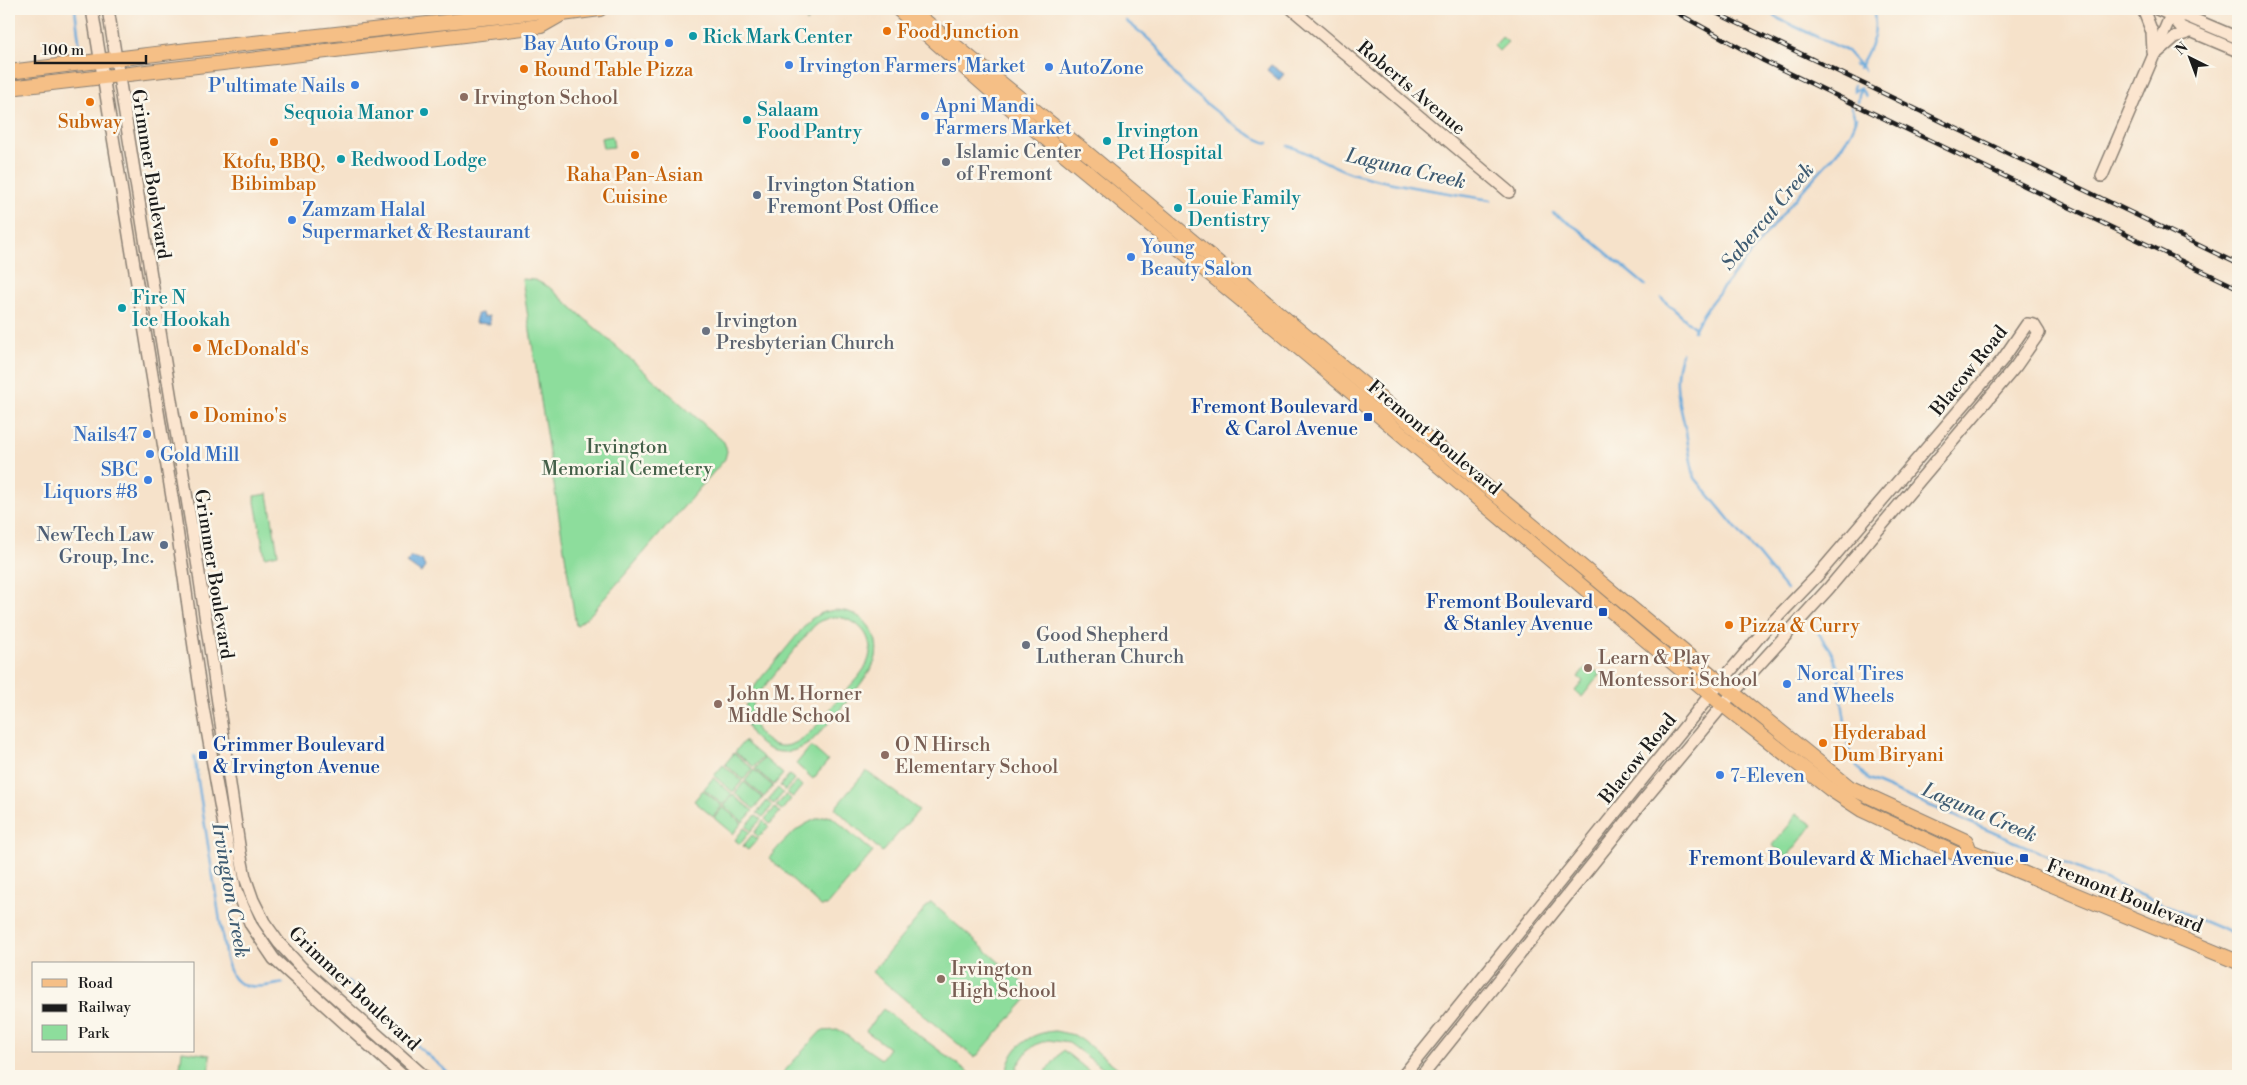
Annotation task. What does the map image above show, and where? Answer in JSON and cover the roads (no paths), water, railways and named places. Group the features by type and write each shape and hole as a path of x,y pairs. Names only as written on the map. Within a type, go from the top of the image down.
{"main road":[{"name":"Grimmer Boulevard","path":"92,9 174,509 202,702 235,888 250,925 274,959 404,1076"},
{"name":"Grimmer Boulevard","path":"108,9 198,567 240,852 248,885 264,922 290,956 424,1076"},
{"path":"9,72 99,60 538,12 562,14 600,9"},
{"name":"Fremont Boulevard","path":"898,9 1038,132 1261,316 1723,705 1830,789 1862,810 1961,856 1970,851"},
{"name":"Roberts Avenue","path":"1292,9 1509,192"},
{"path":"2143,9 2152,32 2153,56"},
{"path":"2156,9 2171,15 2186,16 2238,38"},
{"name":"Fremont Boulevard","path":"912,10 1082,149 1733,693 1849,787 1966,842 1970,851 2238,962"},
{"path":"9,88 541,26 562,14"},
{"path":"2102,176 2171,15"},
{"path":"2171,15 2181,27 2190,32 2238,51"},
{"path":"2153,56 2169,41 2190,32"},
{"name":"Blacow Road","path":"1403,1076 1721,682 1764,631 1823,569 2004,359 2028,324 2034,325 2038,333 2016,366 1829,588 1733,693 1422,1076"}],"water":[{"path":"1271,65 1284,74 1279,80 1267,70"},
{"path":"482,313 483,317 489,316 490,324 475,323 477,314"},
{"path":"411,557 422,560 425,567 421,573 407,563"}],"waterway":[{"name":"Irvington Creek","path":"75,9 80,49"},
{"path":"1764,9 1779,19 1847,51 1864,70"},
{"name":"Sabercat Creek","path":"1859,68 1873,40 1875,26 1873,9"},
{"name":"Laguna Creek","path":"1126,21 1155,46 1173,72 1191,90 1245,132 1268,143"},
{"name":"Sabercat Creek","path":"1854,65 1861,65"},
{"name":"Sabercat Creek","path":"1854,85 1854,91 1860,88"},
{"name":"Sabercat Creek","path":"1860,88 1866,96"},
{"name":"Sabercat Creek","path":"1858,102 1860,88"},
{"name":"Sabercat Creek","path":"1851,107 1856,120"},
{"name":"Sabercat Creek","path":"1694,331 1706,310 1780,217 1844,144 1857,117"},
{"name":"Laguna Creek","path":"1288,146 1335,167 1368,178 1491,200"},
{"name":"Laguna Creek","path":"1553,213 1578,229 1645,285"},
{"name":"Laguna Creek","path":"1661,298 1695,328"},
{"name":"Laguna Creek","path":"1682,353 1677,383 1679,402 1695,478 1786,589"},
{"name":"Laguna Creek","path":"1811,622 1832,653 1837,666 1849,750 1857,767 1869,780 2238,936"},
{"name":"Irvington Creek","path":"194,756 226,959 230,970 237,981 249,986 283,983"},
{"name":"Irvington Creek","path":"331,979 341,979 349,983 362,998 452,1076"}],"railway":[{"path":"1670,9 1764,61 2238,288"},
{"path":"1708,9 2238,264"}],"place":[{"name":"Food Junction","path":"887,31"},
{"name":"Rick Mark Center","path":"693,36"},
{"name":"Bay Auto Group","path":"669,43"},
{"name":"Irvington Farmers' Market","path":"789,65"},
{"name":"AutoZone","path":"1049,67"},
{"name":"Round Table Pizza","path":"524,69"},
{"name":"P'ultimate Nails","path":"355,85"},
{"name":"Irvington School","path":"464,97"},
{"name":"Subway","path":"90,102"},
{"name":"Sequoia Manor","path":"424,112"},
{"name":"Apni Mandi Farmers Market","path":"925,116"},
{"name":"Salaam Food Pantry","path":"747,120"},
{"name":"Irvington Pet Hospital","path":"1107,141"},
{"name":"Ktofu, BBQ, Bibimbap","path":"274,142"},
{"name":"Raha Pan-Asian Cuisine","path":"635,155"},
{"name":"Redwood Lodge","path":"341,159"},
{"name":"Islamic Center of Fremont","path":"946,162"},
{"name":"Irvington Station Fremont Post Office","path":"757,195"},
{"name":"Louie Family Dentistry","path":"1178,208"},
{"name":"Zamzam Halal Supermarket & Restaurant","path":"292,220"},
{"name":"Young Beauty Salon","path":"1131,257"},
{"name":"Fire N Ice Hookah","path":"122,308"},
{"name":"Irvington Presbyterian Church","path":"706,331"},
{"name":"McDonald's","path":"197,348"},
{"name":"Domino's","path":"194,415"},
{"name":"Fremont Boulevard & Carol Avenue","path":"1368,417"},
{"name":"Nails47","path":"147,434"},
{"name":"Gold Mill","path":"150,454"},
{"name":"SBC Liquors #8","path":"148,480"},
{"name":"NewTech Law Group, Inc.","path":"164,545"},
{"name":"Fremont Boulevard & Stanley Avenue","path":"1603,612"},
{"name":"Pizza & Curry","path":"1729,625"},
{"name":"Good Shepherd Lutheran Church","path":"1026,645"},
{"name":"Learn & Play Montessori School","path":"1588,668"},
{"name":"Norcal Tires and Wheels","path":"1787,684"},
{"name":"John M. Horner Middle School","path":"718,704"},
{"name":"Hyderabad Dum Biryani","path":"1823,743"},
{"name":"Grimmer Boulevard & Irvington Avenue","path":"203,755"},
{"name":"O N Hirsch Elementary School","path":"885,755"},
{"name":"7-Eleven","path":"1720,775"},
{"name":"Fremont Boulevard & Michael Avenue","path":"2024,858"},
{"name":"Irvington High School","path":"941,979"}],"park label":[{"name":"Irvington Memorial Cemetery","path":"627,457"}]}
